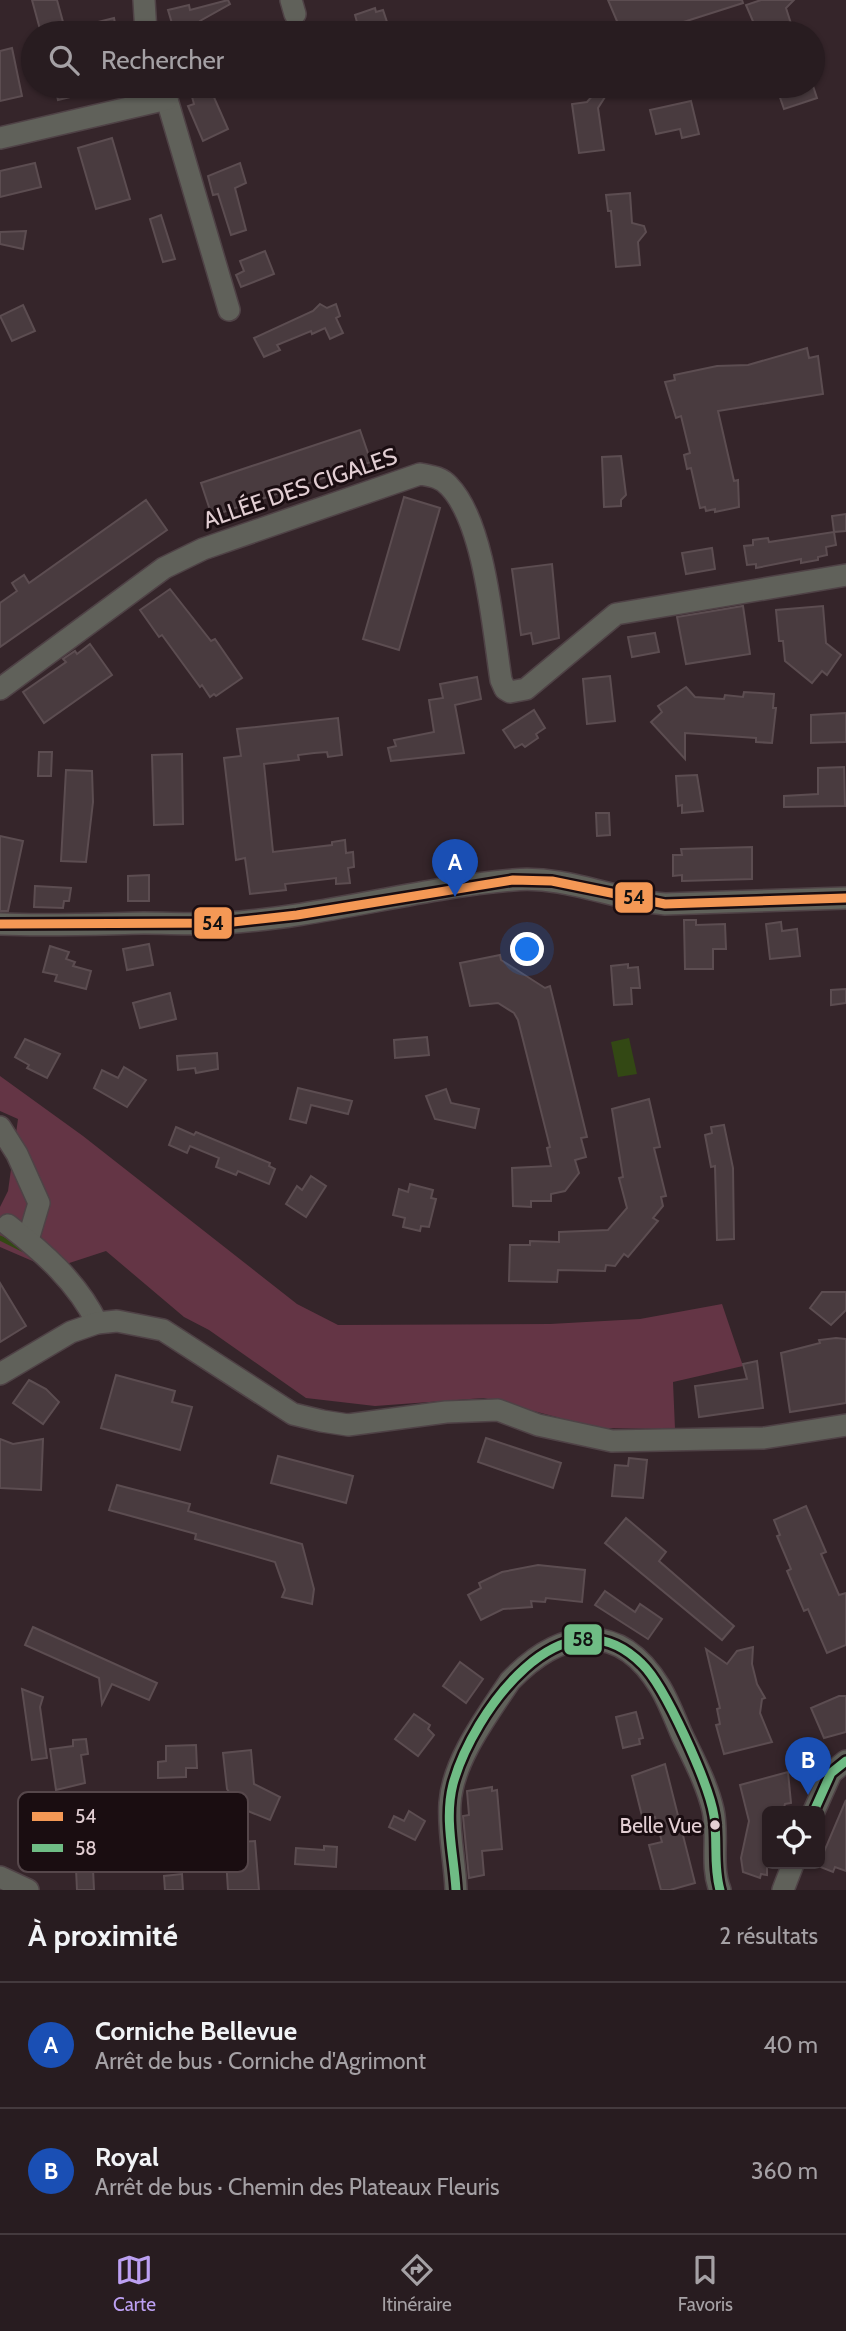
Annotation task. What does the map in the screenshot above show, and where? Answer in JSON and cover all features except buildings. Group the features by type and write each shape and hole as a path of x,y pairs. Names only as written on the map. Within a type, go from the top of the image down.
{"street":[{"path":"144,0 145,21"},
{"path":"0,138 143,98"},
{"path":"167,98 229,310"},
{"name":"ALLÉE DES CIGALES","path":"0,689 203,549 260,532 324,506 420,474 435,476 448,484 460,499 482,566 502,680 505,689 510,692 526,689 616,614 846,575"},
{"path":"0,924 223,923 365,905 464,884 512,880 553,880 651,903 846,898"},
{"path":"0,1127 17,1154 39,1203 28,1240"},
{"path":"8,1225 42,1251 81,1295 97,1323"},
{"path":"0,1374 71,1332 97,1323 117,1321 163,1330 293,1414 322,1421 348,1424 446,1412 498,1410 538,1424 612,1441 764,1438 846,1425"},
{"path":"456,1890 450,1808 459,1766 500,1696 521,1670 551,1648 577,1639 594,1638 622,1646 660,1687 709,1798 716,1828 715,1872 720,1890"},
{"path":"816,1806 831,1773 846,1762"},
{"path":"783,1890 791,1869"},
{"path":"0,1877 28,1890"}],"shaded area":[{"path":"629,1038 637,1074 618,1077 611,1042"},
{"path":"0,1076 83,1136 297,1304 338,1325 550,1324 640,1319 722,1304 743,1366 673,1382 675,1429 598,1428 484,1398 375,1406 306,1398 209,1330 184,1317 106,1251 51,1269 0,1247 0,1207 8,1191 18,1119 0,1111"}],"waterway":[{"path":"0,1238 22,1249"}],"transit line":[{"name":"54","path":"0,924 224,923 297,915 513,880 552,881 665,904 846,898"},
{"name":"58","path":"456,1890 449,1810 453,1784 463,1756 479,1725 500,1694 525,1668 552,1649 582,1640 612,1644 642,1664 674,1713 704,1782 714,1816 720,1890"},
{"name":"58","path":"816,1806 831,1773 846,1761"}],"place":[{"name":"Corniche Bellevue","path":"455,897"},
{"name":"Royal","path":"808,1795"},
{"name":"Belle Vue","path":"715,1825"}]}
